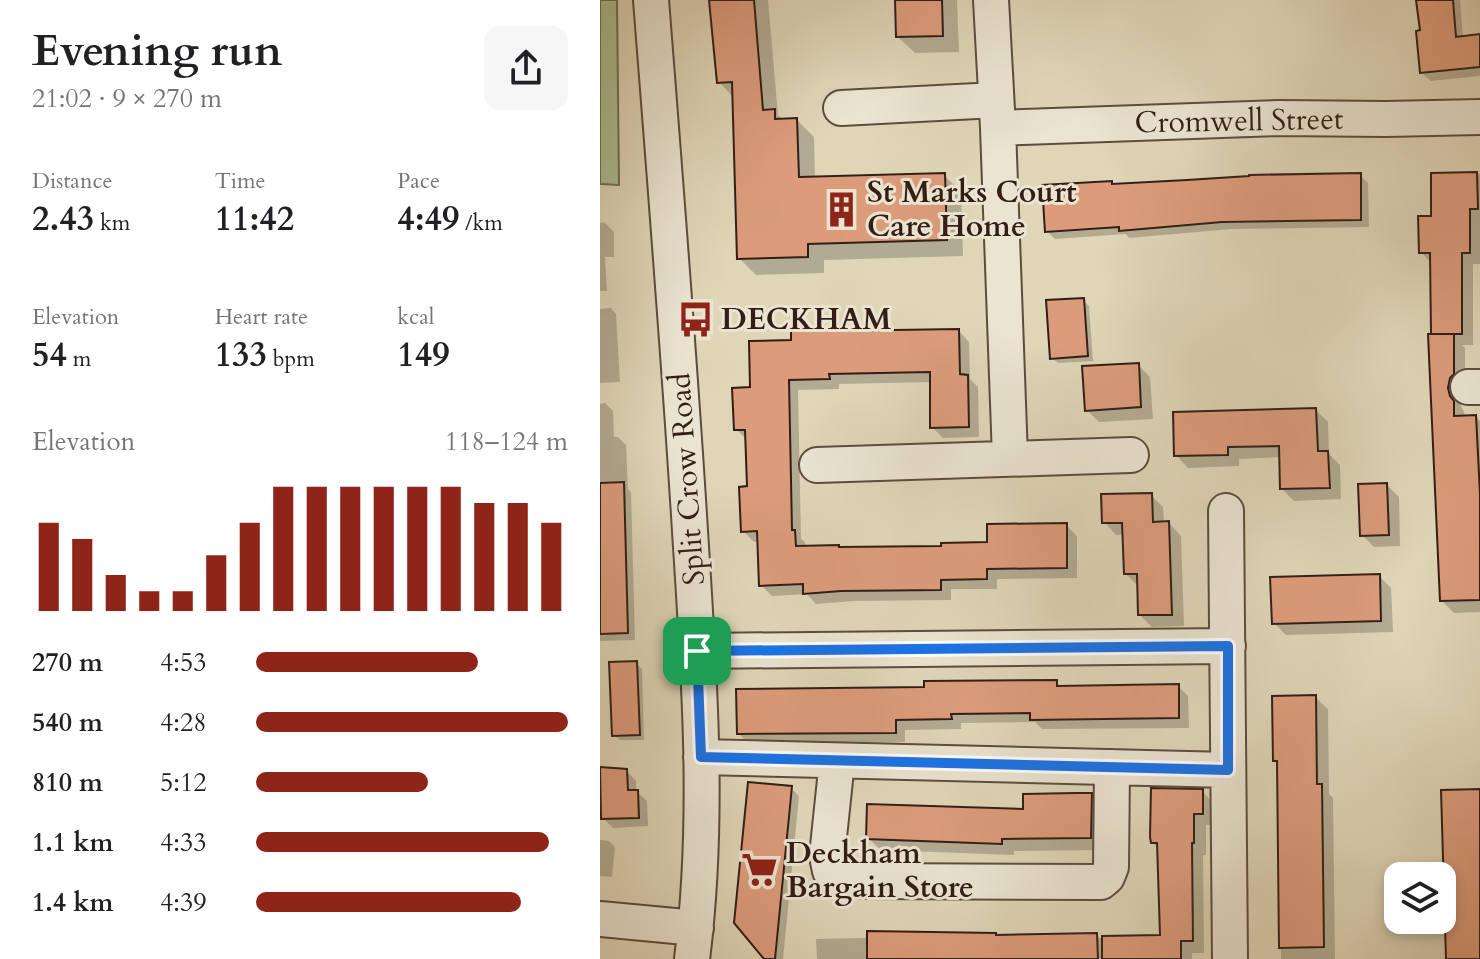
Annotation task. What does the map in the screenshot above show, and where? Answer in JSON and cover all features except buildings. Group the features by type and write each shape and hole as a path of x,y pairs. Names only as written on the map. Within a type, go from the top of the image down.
{"street":[{"name":"Split Crow Road","path":"651,0 675,291 697,651 702,832 694,944"},
{"path":"991,0 1010,458"},
{"name":"Cromwell Street","path":"841,108 997,114 1279,118 1480,117"},
{"path":"817,465 1131,455"},
{"path":"1226,511 1230,959"},
{"path":"697,651 1228,646"},
{"path":"701,757 1228,770"},
{"path":"837,761 827,856 830,871 835,877 863,881 1101,882 1111,867 1112,767"},
{"path":"600,919 694,944"}],"green space":[{"path":"600,0 617,0 619,185 600,184"}],"place":[{"name":"St Marks Court Care Home","path":"841,209"},
{"name":"DECKHAM","path":"695,319"},
{"name":"Deckham Bargain Store","path":"760,870"}],"route":[{"path":"1228,646 1228,770 701,757 697,651 1228,646"}]}
